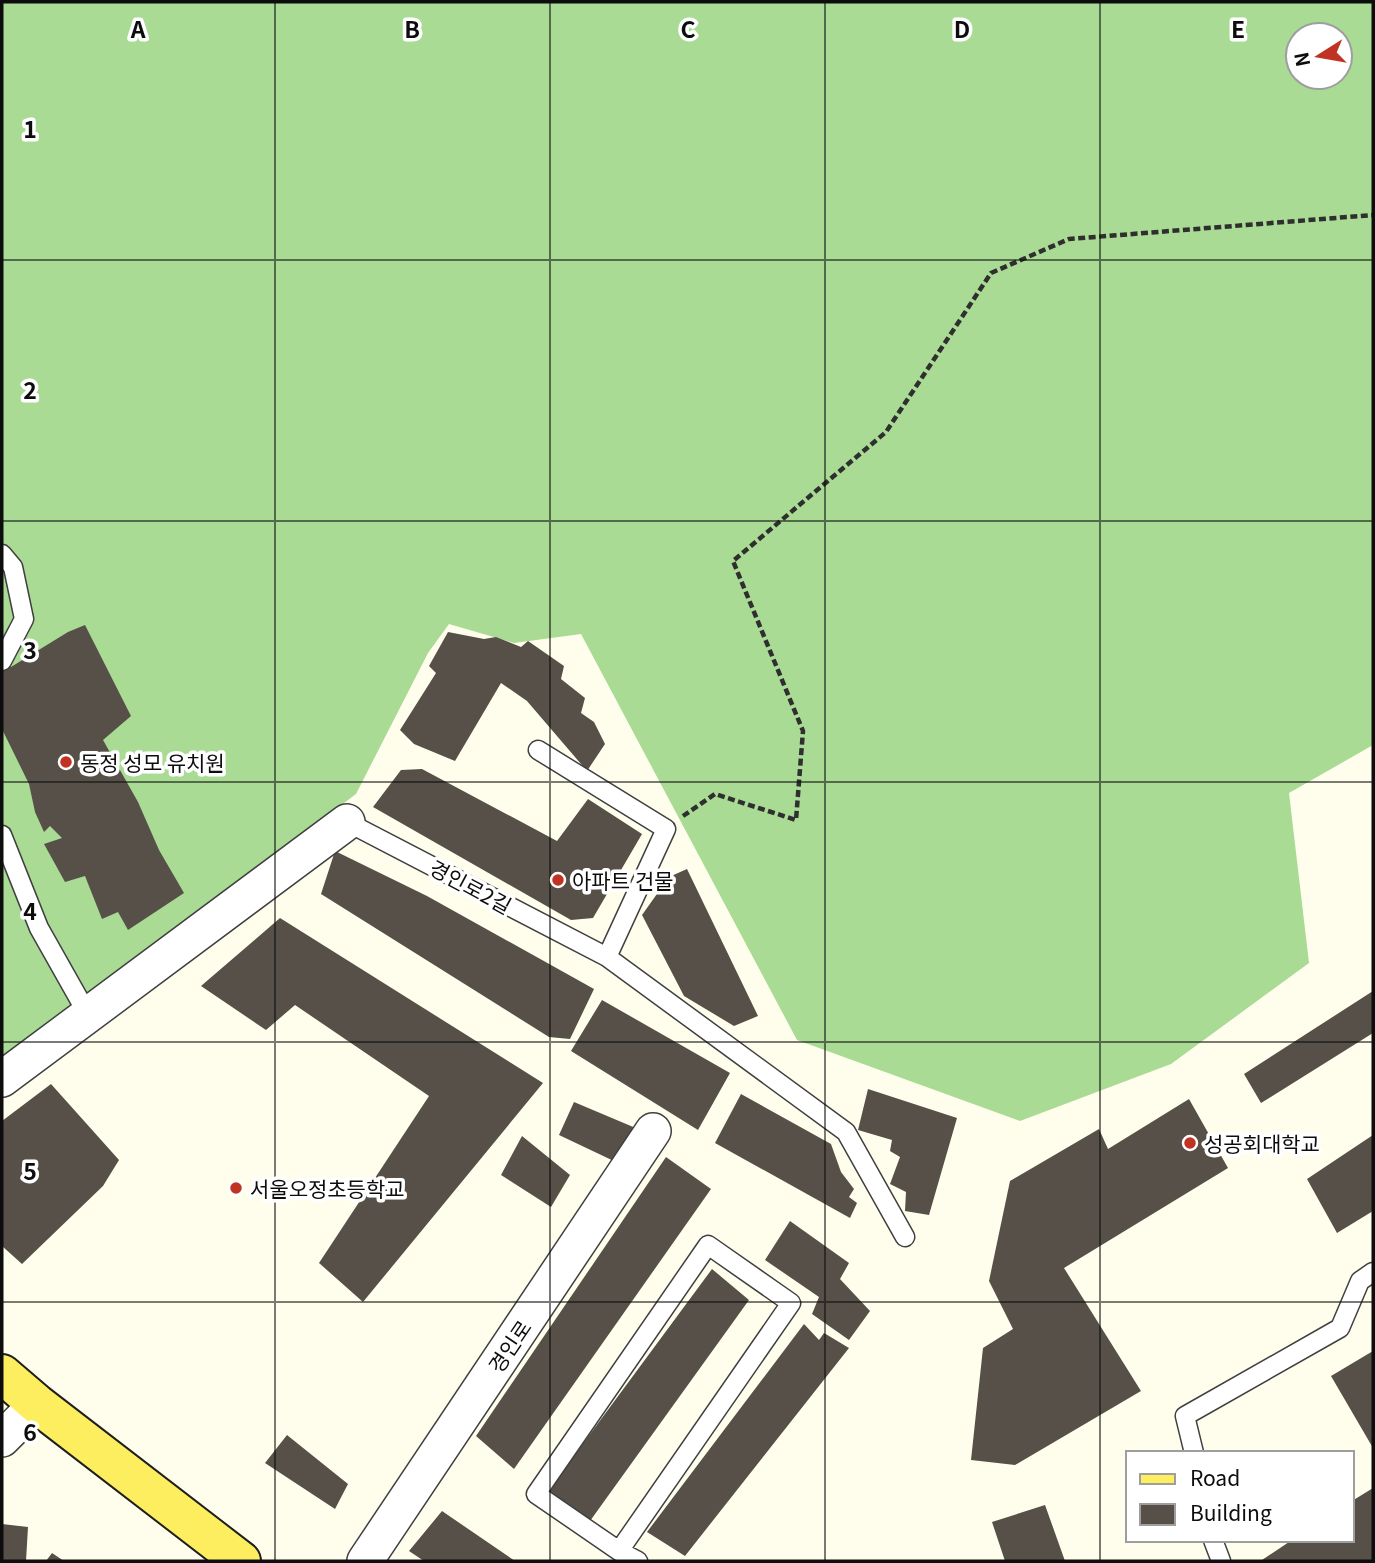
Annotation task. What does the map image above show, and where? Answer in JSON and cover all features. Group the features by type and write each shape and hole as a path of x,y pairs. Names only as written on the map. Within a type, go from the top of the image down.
{"main road":[{"path":"2,1374 241,1561"}],"street":[{"name":"경인로2길","path":"2,1079 347,822"},
{"name":"경인로","path":"365,1561 653,1130"},
{"path":"2,1439 37,1404"}],"lane":[{"path":"2,554 13,567 24,619 2,661"},
{"path":"538,750 666,829 607,957"},
{"name":"경인로2길","path":"347,822 607,957 846,1132 905,1237"},
{"path":"2,835 40,928 88,1015"},
{"path":"619,1551 791,1303 708,1245 536,1494 619,1551 638,1561"},
{"path":"1194,1451 1185,1416 1339,1328 1360,1281 1373,1272"},
{"path":"1214,1542 1221,1561"}],"path":[{"path":"666,829 715,794 796,820 803,731 733,561 886,432 991,273 1069,239 1373,215"}],"green space":[{"path":"2,2 1373,2 1373,745 1289,793 1309,963 1171,1064 1020,1121 797,1040 581,634 514,643 449,624 428,653 356,794 2,1061"}],"building":[{"name":"동정 성모 유치원","path":"85,625 131,716 103,740 184,893 128,930 118,912 102,919 85,876 65,882 44,844 62,838 50,826 44,832 35,812 29,784 2,729 3,659 11,667 68,632"},
{"path":"448,632 484,639 496,637 521,647 528,641 564,666 561,679 585,698 581,713 594,722 605,744 587,771 527,701 501,683 455,761 414,744 400,730 436,673 429,666"},
{"name":"아파트 건물","path":"422,769 557,841 588,799 642,834 593,918 571,920 373,807 401,770"},
{"path":"335,851 427,896 594,989 570,1039 549,1037 321,894"},
{"path":"687,869 758,1016 734,1026 684,996 642,915 669,877"},
{"path":"280,918 543,1083 363,1302 319,1263 429,1096 295,1005 266,1030 201,986"},
{"path":"1373,991 1373,1033 1261,1103 1244,1074"},
{"path":"602,1000 730,1073 698,1130 571,1051"},
{"path":"51,1084 119,1160 103,1186 22,1264 2,1246 2,1121"},
{"path":"868,1089 957,1118 929,1215 905,1211 906,1192 890,1184 900,1157 890,1151 892,1140 858,1130"},
{"path":"741,1094 831,1144 841,1172 854,1189 849,1197 857,1203 850,1218 715,1143"},
{"path":"1189,1099 1228,1168 1064,1268 1141,1391 1015,1465 971,1460 983,1348 1013,1329 989,1281 1010,1181 1099,1129 1108,1149"},
{"path":"574,1102 638,1129 618,1163 559,1135"},
{"path":"1373,1135 1373,1211 1337,1233 1307,1179"},
{"path":"522,1136 570,1175 551,1207 501,1175"},
{"path":"666,1157 711,1189 514,1469 476,1436"},
{"path":"790,1221 849,1263 840,1279 870,1311 849,1340 812,1314 819,1297 765,1260"},
{"path":"712,1269 749,1300 590,1521 548,1491"},
{"path":"804,1324 819,1340 824,1333 849,1348 685,1556 647,1532"},
{"path":"1373,1351 1373,1448 1331,1376"},
{"path":"287,1435 348,1484 335,1509 265,1463"},
{"path":"1373,1488 1373,1561 1262,1560 1289,1542 1354,1542 1354,1500"},
{"path":"1045,1505 1065,1561 1005,1561 992,1522"},
{"path":"442,1511 515,1561 424,1561 409,1551"},
{"path":"2,1524 28,1527 26,1561 2,1561"},
{"path":"52,1553 64,1561 46,1561"}],"place":[{"name":"동정 성모 유치원","path":"66,762"},
{"name":"아파트 건물","path":"558,880"},
{"name":"성공회대학교","path":"1190,1143"},
{"name":"서울오정초등학교","path":"236,1188"}]}
